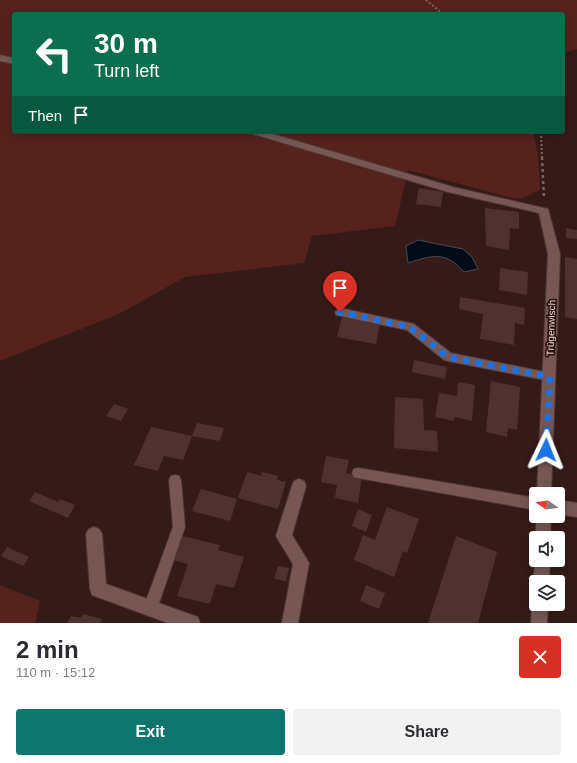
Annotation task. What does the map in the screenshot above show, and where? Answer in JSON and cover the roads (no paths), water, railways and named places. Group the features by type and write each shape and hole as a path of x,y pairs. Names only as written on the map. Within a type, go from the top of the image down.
{"street":[{"path":"0,58 12,61"},
{"name":"Trügenwisch","path":"263,134 444,188 544,211 554,254 544,487"},
{"path":"290,623 302,563 284,536 299,486"},
{"path":"565,509 577,510"},
{"path":"94,534 98,588 150,609 192,623"},
{"path":"539,623 540,611"}],"lane":[{"path":"340,312 410,327 448,357 550,377"},
{"path":"358,473 529,503"},
{"path":"150,609 180,527 174,480"}]}
